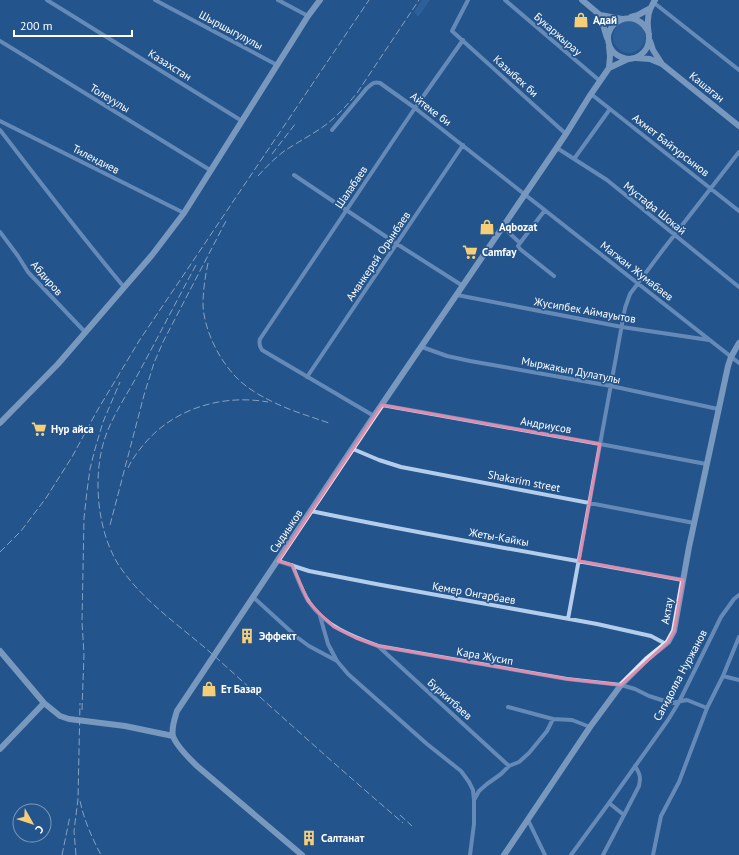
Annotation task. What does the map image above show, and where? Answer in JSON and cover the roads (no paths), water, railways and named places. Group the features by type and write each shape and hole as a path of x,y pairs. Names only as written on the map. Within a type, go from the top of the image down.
{"street":[{"name":"Казахстан","path":"47,0 242,120"},
{"name":"Шыршыгулулы","path":"155,0 277,65"},
{"path":"278,0 308,16"},
{"path":"0,423 58,364 152,255 184,213 308,16 320,0"},
{"name":"Казыбек би","path":"468,0 452,31 566,134"},
{"name":"Букаржырау","path":"505,0 600,81"},
{"path":"582,0 600,15 614,18 632,18 638,20 647,28 653,50 662,64"},
{"path":"649,9 638,15 618,21 613,26 608,38 610,56 609,68 640,55 645,51 648,45 649,37 647,21 649,9 654,1 739,70"},
{"path":"600,15 609,44 616,55 622,58 650,59 662,64"},
{"name":"Шалабаев","path":"307,377 262,350 259,345 260,339 415,108 463,40"},
{"name":"Толеуулы","path":"0,41 210,170"},
{"name":"Кашаган","path":"662,64 739,126"},
{"name":"Сыдиыков","path":"173,736 173,725 177,711 374,416 557,148 609,68"},
{"name":"Айтеке би","path":"332,130 367,88 376,82 380,83 415,108 525,194"},
{"name":"Ахмет Байтурсынов","path":"591,94 739,211"},
{"path":"574,159 610,109"},
{"name":"Тилендиев","path":"0,121 184,213"},
{"path":"0,130 94,251 124,287"},
{"name":"Аманкерей Орынбаев","path":"307,377 463,145"},
{"name":"Мустафа Шокай","path":"557,148 607,180 739,287"},
{"path":"568,619 625,308 630,294 739,152"},
{"path":"294,175 463,286"},
{"name":"Магжан Жумабаев","path":"525,194 739,363"},
{"path":"545,210 518,246 554,276"},
{"path":"503,227 520,243"},
{"name":"Абдиров","path":"0,232 28,272 86,332"},
{"name":"Жусипбек Аймауытов","path":"457,295 622,327 710,340"},
{"name":"Актау","path":"504,855 620,685 647,659 668,642 674,631 694,523 718,409 728,366 739,343"},
{"name":"Мыржакып Дулатулы","path":"422,347 447,356 470,361 611,386 718,409"},
{"path":"307,377 374,416"},
{"name":"Андриусов","path":"382,405 706,464"},
{"name":"Shakarim street","path":"353,449 400,467 694,523"},
{"name":"Жеты-Кайкы","path":"312,511 683,580"},
{"name":"Кемер Онгарбаев","path":"278,561 309,571 597,624 652,636 666,644"},
{"name":"Кара Жусип","path":"292,565 308,601 320,614 334,627 356,638 378,646 567,680 620,685 635,689 648,696 670,703 687,700 707,708"},
{"name":"Сагидолла Нуржанов","path":"571,855 668,720 721,617 734,599 739,595"},
{"path":"254,597 298,638 309,646 337,661"},
{"path":"320,614 328,644 337,661 348,674 461,772 469,782 473,790 474,800 474,824 470,855"},
{"path":"653,855 661,816 679,782 707,708 723,676 739,637"},
{"name":"Буркитбаев","path":"378,646 509,766"},
{"path":"0,651 44,703 60,716 69,719 125,726 173,736 184,753 197,766 302,855"},
{"path":"723,676 739,680"},
{"path":"0,749 44,703"},
{"path":"508,707 553,719 572,720 590,727"},
{"path":"474,800 487,784 509,766 519,762 529,753 553,719"},
{"path":"603,855 639,786 640,777 635,766"},
{"path":"609,803 624,814"},
{"path":"528,820 545,855"}],"railway":[{"path":"0,552 21,531 46,498 72,457 97,411 139,341 369,0"},
{"path":"258,176 283,152 324,126 344,108 357,93 419,0"},
{"path":"272,154 296,123"},
{"path":"110,525 144,395 154,363 163,342 226,221"},
{"path":"208,263 203,294 204,314 213,343 229,369 242,383 264,398 291,410 329,423"},
{"path":"196,265 116,413 103,443 99,467 98,495 102,524 106,538 118,564 140,592 166,616 208,650 311,743 403,823"},
{"path":"82,710 84,654 82,622 84,518 87,491 90,469 103,422 120,382"},
{"path":"128,468 140,449 157,431 185,413 201,406 217,402 234,400 268,402"},
{"path":"76,855 74,831 78,799 80,703"},
{"path":"80,801 94,842 101,855"},
{"path":"400,815 412,826"},
{"path":"62,855 70,816"}],"place":[{"name":"Адай","path":"581,20"},
{"name":"Aqbozat","path":"487,227"},
{"name":"Camfay","path":"470,252"},
{"name":"Нур айса","path":"39,429"},
{"name":"Эффект","path":"247,636"},
{"name":"Ет Базар","path":"209,689"},
{"name":"Салтанат","path":"309,838"}]}
